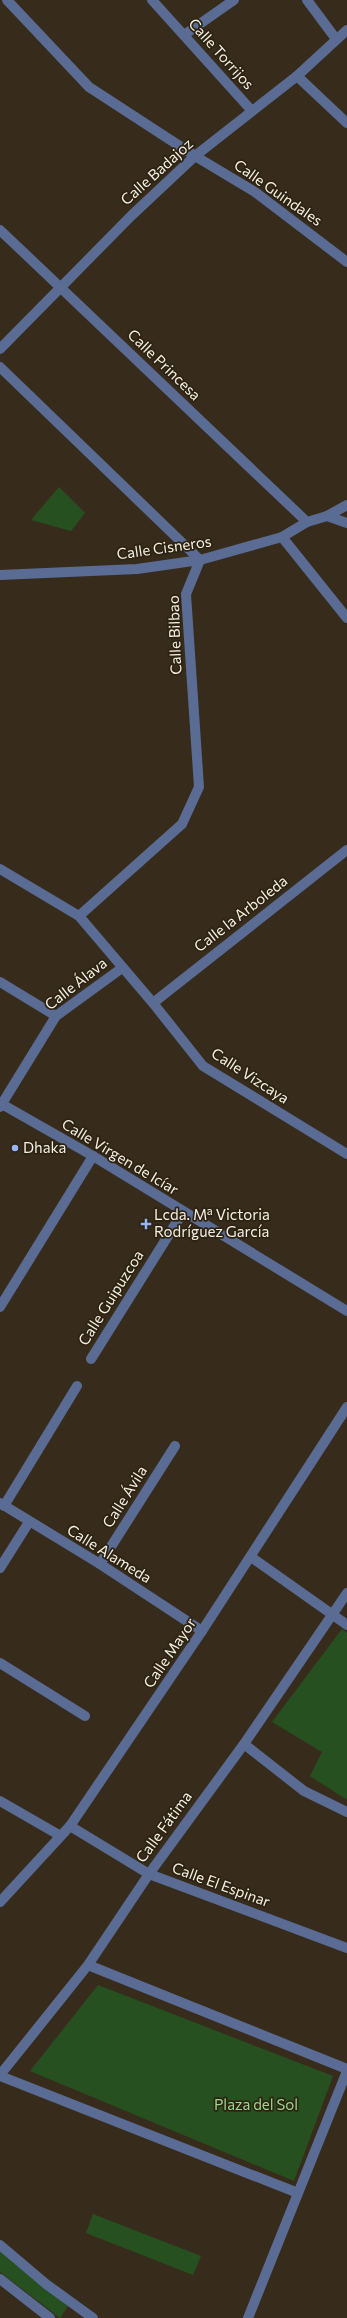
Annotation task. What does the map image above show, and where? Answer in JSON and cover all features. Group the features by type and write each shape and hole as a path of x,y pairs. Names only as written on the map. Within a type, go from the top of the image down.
{"street":[{"name":"Calle Guindales","path":"7,0 89,87 255,192 347,262"},
{"name":"Calle Torrijos","path":"152,0 252,111"},
{"path":"184,35 234,0"},
{"path":"307,0 336,39"},
{"name":"Calle Badajoz","path":"0,349 59,286 130,216 196,156 297,76 347,30"},
{"path":"297,76 347,123"},
{"name":"Calle Princesa","path":"0,230 307,522"},
{"path":"0,367 200,560"},
{"name":"Calle Cisneros","path":"0,575 137,569 200,560 282,537 307,522 327,516 347,505"},
{"path":"327,516 347,524"},
{"path":"282,537 347,618"},
{"name":"Calle Bilbao","path":"79,916 182,824 199,787 186,594 200,560"},
{"name":"Calle la Arboleda","path":"153,1003 347,850"},
{"name":"Calle Vizcaya","path":"0,869 79,916 153,1003 203,1066 347,1154"},
{"name":"Calle Álava","path":"0,1105 56,1016 122,968"},
{"path":"0,982 56,1016"},
{"name":"Calle Virgen de Icíar","path":"0,1105 93,1156 347,1311"},
{"path":"0,1307 93,1156"},
{"name":"Calle Guipuzcoa","path":"91,1359 183,1212"},
{"path":"2,1504 77,1386"},
{"name":"Calle Mayor","path":"0,1902 59,1835 70,1826 251,1557 347,1407"},
{"name":"Calle Ávila","path":"100,1564 175,1446"},
{"name":"Calle Alameda","path":"2,1504 29,1522 100,1564 202,1631"},
{"path":"0,1568 29,1522"},
{"path":"251,1557 347,1625"},
{"name":"Calle Fátima","path":"0,2075 88,1965 149,1874 244,1744 333,1616 347,1593"},
{"path":"0,1663 86,1716"},
{"path":"244,1744 304,1791 347,1812"},
{"path":"0,1801 59,1835"},
{"name":"Calle El Espinar","path":"70,1826 149,1874 347,1948"},
{"path":"88,1965 347,2070 248,2318"},
{"path":"0,2075 298,2193"},
{"path":"0,2245 35,2275 93,2318"},
{"path":"0,2279 50,2318"}],"green space":[{"path":"59,487 85,513 71,531 31,520"},
{"path":"342,1629 347,1633 347,1800 310,1776 322,1752 272,1722"},
{"name":"Plaza del Sol","path":"98,1985 333,2076 294,2181 30,2071"},
{"path":"93,2214 201,2256 193,2275 86,2233"},
{"path":"0,2251 68,2306 60,2318 0,2272"}],"place":[{"name":"Dhaka","path":"15,1148"},
{"name":"Lcda. Mª Victoria Rodríguez García","path":"146,1224"}]}
